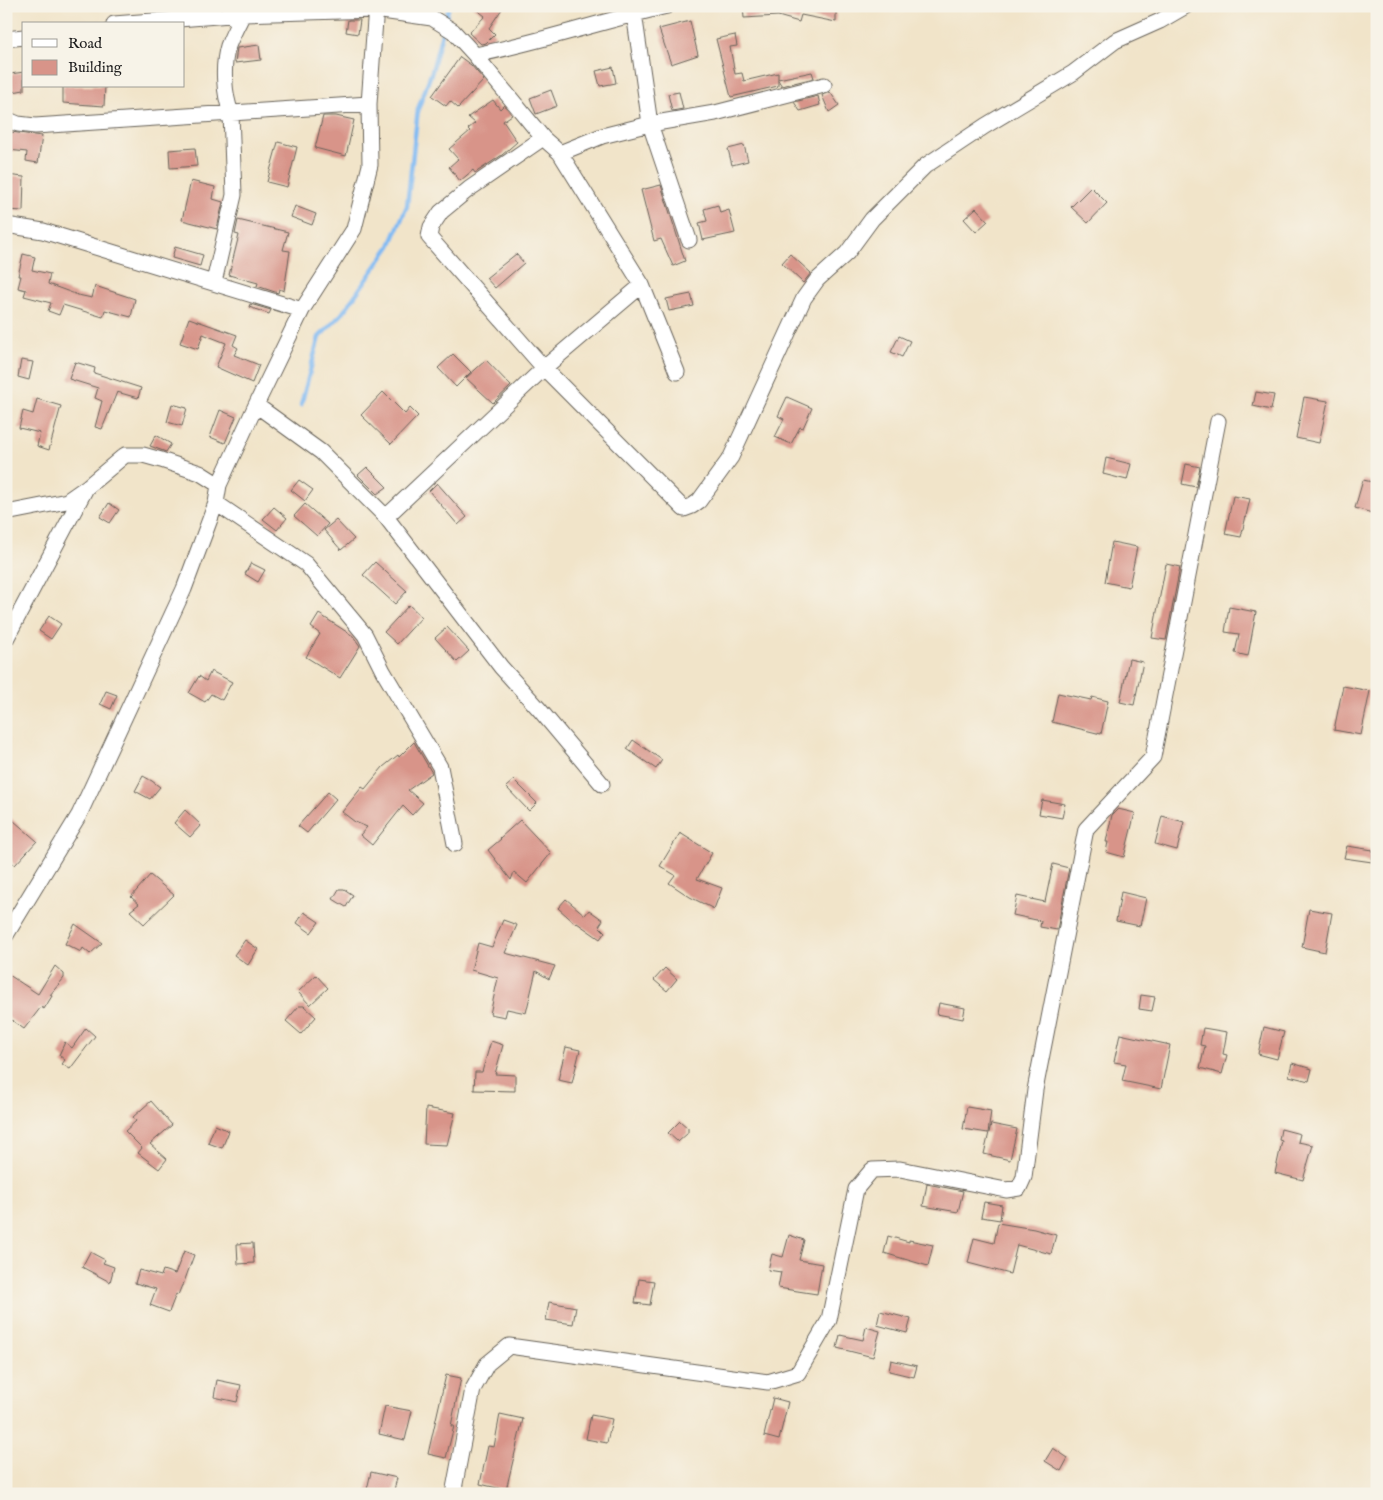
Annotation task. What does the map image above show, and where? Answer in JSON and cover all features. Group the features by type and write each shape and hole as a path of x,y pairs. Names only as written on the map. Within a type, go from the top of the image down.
{"street":[{"path":"475,55 520,46 633,10 667,6"},
{"path":"543,138 469,189 441,212 429,232 429,238 544,368 684,509 699,501 731,457 804,298 817,280 847,253 872,219 925,166 985,126 1073,73 1115,41 1160,21 1186,6"},
{"path":"6,935 79,815 184,589 216,503 219,485 256,405 302,310 354,229 370,165 369,104 376,8"},
{"path":"140,22 244,14 376,8 432,18 453,31 543,138 560,154 642,285 677,372"},
{"path":"633,10 650,124 689,240"},
{"path":"214,282 234,195 231,113 226,101 225,69 228,47 244,14"},
{"path":"6,39 22,37"},
{"path":"560,154 602,136 650,124 715,113 824,85"},
{"path":"6,119 18,124 35,126 369,104"},
{"path":"6,225 43,231 302,310"},
{"path":"386,517 544,368 642,285"},
{"path":"256,405 321,452 386,517 501,667 602,784"},
{"path":"453,1494 473,1388 487,1364 509,1346 768,1382 776,1380 798,1373 829,1320 856,1189 872,1170 900,1169 1006,1190 1019,1188 1024,1177 1035,1090 1086,829 1153,757 1218,421"},
{"path":"6,513 67,501 125,455 143,455 161,460 200,473 219,485"},
{"path":"6,639 87,487"},
{"path":"216,503 306,564 365,635 440,767 455,844"}],"building":[{"path":"472,6 504,6 489,28 495,34 486,43 481,44 469,33 485,16"},
{"path":"743,6 836,6 836,22 801,15 799,22 778,16 744,18"},
{"path":"348,20 360,20 358,34 346,32"},
{"path":"690,21 698,55 671,64 659,29"},
{"path":"735,35 737,46 730,47 735,74 742,73 744,81 778,73 778,79 812,72 814,78 782,86 778,80 778,86 731,97 716,39"},
{"path":"259,45 261,60 235,63 237,48"},
{"path":"460,57 471,65 484,80 458,108 450,101 446,106 432,96"},
{"path":"613,67 616,83 600,86 596,71"},
{"path":"22,72 22,88 24,90 13,92 10,74"},
{"path":"63,88 105,88 104,106 63,103"},
{"path":"551,90 557,106 536,114 530,98"},
{"path":"679,92 683,109 672,111 668,94"},
{"path":"830,92 839,105 829,112 822,95"},
{"path":"818,96 820,105 800,111 794,102"},
{"path":"493,100 500,109 504,105 512,115 503,121 517,142 502,155 475,173 473,170 460,181 449,167 458,159 449,149 470,131 468,129 475,123 468,117"},
{"path":"323,116 336,116 354,120 346,156 315,148"},
{"path":"11,132 42,136 38,163 26,161 27,152 8,150"},
{"path":"278,142 297,147 287,187 267,182"},
{"path":"744,145 748,161 732,165 728,149"},
{"path":"195,148 197,166 170,168 169,150"},
{"path":"6,175 24,177 23,211 6,210"},
{"path":"191,181 215,187 213,199 223,202 217,229 182,220"},
{"path":"661,185 685,261 673,266 661,239 654,241 641,190"},
{"path":"1091,187 1107,203 1088,223 1071,207"},
{"path":"718,205 720,213 729,210 735,233 703,240 699,223 707,221 704,209"},
{"path":"295,206 316,214 312,225 291,217"},
{"path":"976,208 988,221 976,232 964,219"},
{"path":"238,220 288,232 283,250 290,251 284,291 279,289 278,293 257,286 258,283 229,275 239,235 235,234"},
{"path":"175,247 203,255 200,266 172,258"},
{"path":"23,254 35,257 32,270 50,274 48,284 92,298 95,286 135,299 131,317 105,310 103,317 63,305 59,315 48,311 51,303 24,296 26,290 18,288 21,276 18,276"},
{"path":"516,254 524,263 495,288 486,278"},
{"path":"790,254 811,273 803,283 782,263"},
{"path":"691,294 694,306 669,311 666,299"},
{"path":"250,304 271,310 269,314 249,307"},
{"path":"189,318 237,335 233,345 238,348 234,355 259,365 252,383 216,367 226,343 203,334 198,349 180,343"},
{"path":"899,336 910,341 902,357 891,352"},
{"path":"453,354 471,372 456,387 438,368"},
{"path":"21,360 33,362 29,380 18,377"},
{"path":"486,360 511,386 493,403 466,378"},
{"path":"75,362 95,368 94,373 141,388 138,398 117,392 102,429 95,427 102,401 95,398 98,388 69,379"},
{"path":"383,392 405,414 410,408 418,416 391,444 361,415"},
{"path":"1256,392 1274,395 1271,410 1253,406"},
{"path":"787,397 812,408 803,428 800,427 791,444 775,437 784,419 778,416"},
{"path":"1304,397 1328,401 1319,443 1296,438"},
{"path":"37,399 61,406 49,450 37,446 40,433 19,428 23,411 33,414"},
{"path":"172,404 187,408 182,426 167,422"},
{"path":"220,410 236,417 225,443 210,437"},
{"path":"156,435 171,444 166,452 150,446"},
{"path":"1106,458 1131,464 1127,480 1103,474"},
{"path":"1186,464 1200,467 1196,487 1182,484"},
{"path":"367,467 387,487 377,494 358,475"},
{"path":"299,480 313,490 305,501 291,490"},
{"path":"1363,480 1377,483 1377,495 1372,513 1355,508"},
{"path":"437,483 467,517 458,525 429,491"},
{"path":"1233,496 1250,499 1241,537 1225,534"},
{"path":"109,503 119,510 110,523 100,517"},
{"path":"305,504 328,524 317,536 294,516"},
{"path":"274,507 287,518 277,530 263,519"},
{"path":"336,520 354,539 341,550 324,530"},
{"path":"1112,542 1137,547 1129,587 1105,582"},
{"path":"375,562 407,591 395,604 363,575"},
{"path":"251,563 265,570 258,582 245,574"},
{"path":"1166,564 1180,567 1166,640 1152,638"},
{"path":"409,605 422,617 397,644 384,632"},
{"path":"1229,607 1256,612 1248,656 1235,653 1239,634 1225,632"},
{"path":"319,614 353,636 360,646 340,678 306,657 320,634 311,627"},
{"path":"49,616 61,624 51,639 39,631"},
{"path":"447,627 469,651 457,662 435,638"},
{"path":"1129,659 1143,662 1134,705 1120,702"},
{"path":"211,671 232,682 222,700 211,694 205,702 189,693 199,676 206,681"},
{"path":"1343,686 1370,691 1361,735 1334,730"},
{"path":"106,691 117,695 111,709 100,704"},
{"path":"1058,693 1091,700 1092,697 1108,701 1101,734 1052,722"},
{"path":"633,740 662,760 656,769 627,749"},
{"path":"414,742 432,773 408,790 423,803 412,815 403,806 372,845 360,835 367,827 355,822 342,812 362,787 365,789 383,767 398,755 399,757"},
{"path":"143,776 160,787 150,799 135,791"},
{"path":"514,780 537,803 529,811 506,787"},
{"path":"328,792 336,799 307,833 298,826"},
{"path":"1042,800 1065,804 1062,818 1039,814"},
{"path":"1118,809 1135,813 1124,857 1106,852 1108,842 1106,842 1112,815"},
{"path":"185,810 201,825 190,837 174,823"},
{"path":"6,814 37,841 15,865 6,857"},
{"path":"1162,816 1184,822 1177,850 1155,844"},
{"path":"520,820 551,853 527,883 514,872 511,880 488,850"},
{"path":"680,833 712,853 697,879 722,888 714,909 690,897 669,883 675,875 660,866"},
{"path":"1347,846 1373,850 1372,862 1344,858"},
{"path":"1053,864 1069,868 1057,930 1040,927 1041,921 1013,915 1017,896 1045,902"},
{"path":"150,875 174,895 144,924 130,911 139,904 131,897"},
{"path":"339,889 344,889 353,895 346,907 333,899"},
{"path":"1121,892 1146,898 1140,926 1116,921"},
{"path":"566,899 585,915 589,910 603,920 599,926 605,932 600,939 576,924 558,908"},
{"path":"1309,909 1332,913 1325,952 1302,947"},
{"path":"304,912 319,922 311,933 297,923"},
{"path":"503,920 517,925 505,953 555,966 549,979 536,971 526,1013 507,1009 505,1017 490,1014 498,978 471,970 478,943 492,947"},
{"path":"75,924 102,943 90,954 83,948 81,952 65,944"},
{"path":"245,940 258,949 248,965 234,955"},
{"path":"55,966 64,974 64,978 50,995 52,996 44,1009 41,1007 24,1029 6,1016 6,973 38,994"},
{"path":"665,968 677,979 667,991 654,980"},
{"path":"316,975 328,988 310,1005 298,992"},
{"path":"1141,995 1155,997 1152,1011 1139,1009"},
{"path":"939,1003 965,1008 963,1019 937,1014"},
{"path":"299,1006 304,1006 316,1017 301,1034 286,1021"},
{"path":"1264,1027 1284,1032 1277,1059 1258,1054"},
{"path":"86,1028 95,1036 70,1069 62,1064 65,1060 59,1055 65,1042 72,1048"},
{"path":"1203,1028 1227,1032 1223,1054 1227,1055 1222,1074 1200,1068 1205,1046 1200,1045"},
{"path":"1120,1034 1170,1045 1161,1089 1122,1081 1126,1064 1114,1062"},
{"path":"491,1041 503,1045 495,1074 515,1075 515,1091 474,1090 475,1072 482,1072"},
{"path":"566,1047 580,1050 572,1083 558,1080"},
{"path":"1292,1063 1312,1069 1309,1081 1289,1076"},
{"path":"151,1101 172,1125 150,1144 167,1159 159,1169 138,1153 142,1148 125,1131 136,1121 133,1117"},
{"path":"967,1107 991,1111 988,1133 963,1129"},
{"path":"426,1108 455,1113 447,1145 424,1144"},
{"path":"680,1121 688,1128 688,1133 678,1142 668,1133"},
{"path":"991,1124 1017,1129 1010,1160 984,1154"},
{"path":"215,1125 229,1131 222,1148 208,1143"},
{"path":"1281,1129 1300,1134 1298,1142 1313,1145 1303,1180 1275,1173 1282,1141 1279,1140"},
{"path":"927,1184 963,1191 958,1212 923,1206"},
{"path":"984,1202 1002,1205 1000,1220 981,1217"},
{"path":"998,1223 1056,1235 1051,1254 1017,1245 1010,1274 968,1263 974,1238 994,1243"},
{"path":"789,1235 804,1240 799,1260 822,1264 817,1294 778,1288 781,1272 768,1270 772,1254 783,1257"},
{"path":"888,1236 909,1242 909,1240 933,1245 928,1266 884,1253"},
{"path":"253,1243 254,1263 238,1264 237,1244"},
{"path":"184,1251 194,1255 183,1285 178,1295 176,1294 169,1312 150,1305 156,1289 135,1283 139,1270 161,1276 163,1270 175,1274"},
{"path":"90,1252 105,1260 103,1263 114,1267 110,1282 82,1267"},
{"path":"639,1279 654,1281 650,1305 635,1303"},
{"path":"549,1302 576,1307 573,1324 546,1320"},
{"path":"880,1311 911,1319 907,1333 877,1325"},
{"path":"866,1327 880,1331 873,1357 837,1348 840,1335 863,1340"},
{"path":"891,1360 917,1366 914,1377 889,1371"},
{"path":"446,1375 461,1378 451,1426 454,1426 446,1458 428,1454"},
{"path":"217,1380 241,1385 237,1402 214,1397"},
{"path":"773,1398 788,1402 779,1440 764,1436"},
{"path":"385,1406 412,1411 405,1440 379,1434"},
{"path":"500,1414 523,1419 506,1490 480,1484 488,1446 494,1447"},
{"path":"591,1415 612,1419 607,1443 586,1439"},
{"path":"1053,1448 1068,1458 1061,1471 1045,1461"},
{"path":"371,1472 397,1478 393,1494 366,1494"}],"waterway":[{"path":"301,405 319,337 342,314 390,246 407,206 418,109 432,71 449,6"}]}
